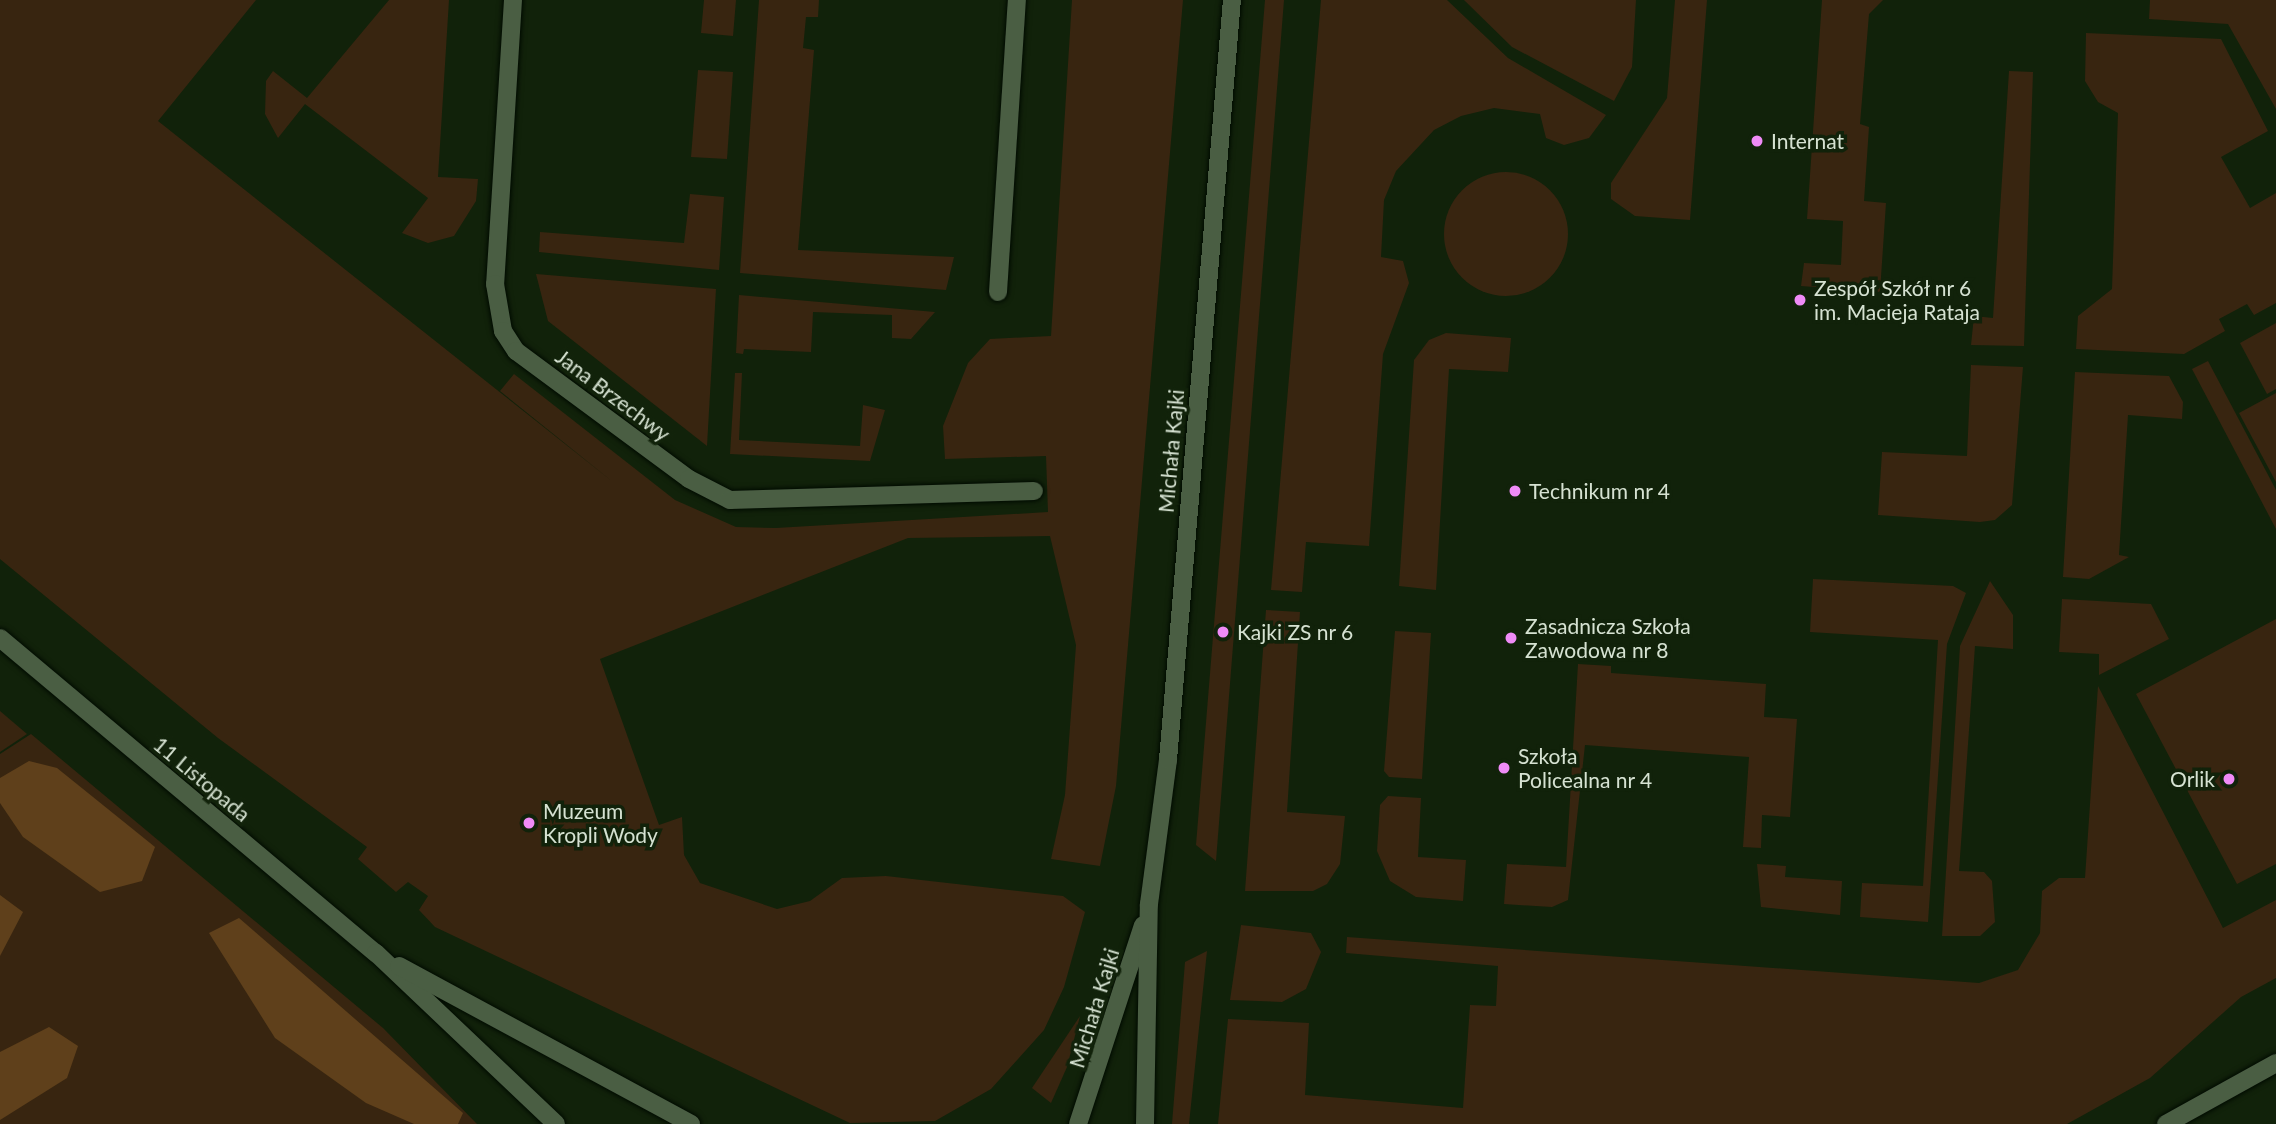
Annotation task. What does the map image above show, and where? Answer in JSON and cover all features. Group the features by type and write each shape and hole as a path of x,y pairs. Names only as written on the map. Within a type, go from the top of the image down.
{"street":[{"name":"Jana Brzechwy","path":"513,0 495,284 503,331 516,351 689,479 730,500 1034,491"},
{"path":"999,292 1017,0"},
{"name":"Michała Kajki","path":"1145,1124 1149,904 1168,760 1232,0"},
{"name":"11 Listopada","path":"0,638 376,953 556,1124"},
{"name":"Michała Kajki","path":"1078,1124 1149,904"},
{"name":"11 Listopada","path":"376,953 691,1124"},
{"path":"2166,1124 2276,1063"}],"shaded area":[{"path":"0,0 256,0 158,121 613,482 500,391 514,374 675,500 736,527 776,528 1048,512 1046,456 945,459 943,426 968,363 990,339 1051,336 1072,0 1183,0 1116,786 1100,866 1051,859 1065,795 1076,645 1050,536 908,538 600,659 659,825 682,817 684,855 700,883 777,909 810,901 842,878 886,876 1063,896 1085,912 1064,987 1044,1030 991,1089 935,1121 850,1123 435,927 419,910 428,896 408,882 396,892 358,859 367,847 218,738 0,559"},
{"path":"389,0 449,0 438,177 478,179 476,201 454,236 428,243 402,233 428,198 305,104 278,138 265,114 266,81 273,71 307,98"},
{"path":"704,0 736,0 733,36 701,33"},
{"path":"759,0 819,0 818,17 806,17 803,48 814,50 798,250 954,257 946,290 740,273"},
{"path":"1265,0 1284,0 1216,861 1196,845"},
{"path":"1321,0 1447,0 1508,58 1606,115 1589,138 1564,145 1546,138 1540,114 1494,108 1461,116 1434,130 1396,171 1384,200 1381,257 1403,261 1409,283 1383,354 1369,546 1306,542 1302,592 1271,590"},
{"path":"1464,0 1636,0 1632,67 1614,101 1512,47"},
{"path":"1675,0 1707,0 1690,220 1635,216 1611,199 1611,183 1667,98"},
{"path":"1822,0 1883,0 1869,14 1860,124 1869,127 1864,201 1886,203 1880,292 1801,286 1804,263 1841,265 1843,221 1807,219"},
{"path":"2150,0 2276,0 2276,109 2228,24 2149,19"},
{"path":"2086,33 2221,39 2268,131 2221,157 2250,208 2276,193 2276,303 2254,315 2247,304 2219,319 2225,331 2184,354 2076,349 2078,316 2112,289 2118,113 2098,102 2085,81"},
{"path":"698,70 733,72 727,159 691,157"},
{"path":"2009,71 2033,72 2024,346 1971,345 1974,316 1993,318"},
{"path":"1506,172 1530,176 1550,190 1564,210 1568,234 1564,258 1550,278 1530,292 1506,296 1482,292 1462,278 1448,258 1444,234 1448,210 1462,190 1482,176"},
{"path":"690,194 724,197 719,270 539,252 540,232 684,243"},
{"path":"536,274 716,289 707,446 548,321"},
{"path":"739,295 935,312 911,339 892,338 892,315 813,312 811,352 744,349 743,354 736,353"},
{"path":"2276,323 2276,389 2267,394 2240,343"},
{"path":"1446,333 1511,338 1508,372 1449,369 1436,590 1399,586 1414,360 1429,340"},
{"path":"2208,361 2276,490 2276,529 2192,369"},
{"path":"1971,365 2023,367 2012,505 1995,520 1980,522 1878,515 1882,452 1967,456"},
{"path":"2075,372 2169,376 2183,402 2182,419 2128,415 2119,555 2129,557 2089,579 2063,577"},
{"path":"735,373 742,373 739,440 860,446 863,405 885,410 870,461 730,454"},
{"path":"2276,393 2276,482 2239,413"},
{"path":"1813,579 1953,586 1966,593 1947,644 1928,922 1860,917 1862,883 1923,886 1938,640 1810,632"},
{"path":"1990,581 2013,615 2013,649 1975,646 1959,871 1984,872 1992,881 1995,922 1980,936 1942,936 1960,646"},
{"path":"2062,599 2151,604 2169,639 2099,675 2099,654 2059,652"},
{"path":"1266,610 1300,612 1287,812 1345,816 1340,864 1327,884 1313,891 1245,891"},
{"name":"Orlik","path":"2276,619 2276,864 2237,884 2136,694"},
{"path":"1395,631 1431,633 1422,779 1389,777 1384,771"},
{"path":"1578,664 1611,666 1611,673 1766,684 1764,717 1797,719 1790,817 1762,815 1761,848 1743,847 1749,757 1585,745 1568,900 1552,907 1504,904 1507,864 1566,867"},
{"path":"2098,686 2223,928 2276,900 2276,978 2241,997 2150,1078 2067,1124 1218,1124 1228,1019 1309,1023 1305,1095 1463,1108 1470,1005 1496,1006 1498,966 1346,953 1347,937 1979,983 2018,970 2040,933 2042,891 2059,878 2085,878"},
{"path":"0,711 27,734 0,752"},
{"path":"31,734 383,1028 477,1124 0,1124 0,754"},
{"path":"29,761 57,768 155,847 142,881 100,892 23,837 0,803 0,778"},
{"path":"1388,796 1421,798 1418,857 1466,860 1463,901 1416,897 1390,881 1377,851 1380,805"},
{"path":"1757,864 1786,866 1785,877 1842,881 1840,915 1761,907"},
{"path":"0,895 23,912 0,956"},
{"path":"239,918 463,1113 458,1124 414,1124 366,1103 275,1038 209,933"},
{"path":"1241,925 1311,933 1321,952 1306,989 1282,1002 1230,1000"},
{"path":"1207,951 1189,1124 1172,1124 1185,962"},
{"path":"1080,1016 1067,1067 1051,1103 1032,1088"},
{"path":"49,1027 78,1046 67,1078 0,1120 0,1052"}],"place":[{"name":"Internat","path":"1757,141"},
{"name":"Zespół Szkół nr 6 im. Macieja Rataja","path":"1800,300"},
{"name":"Technikum nr 4","path":"1515,491"},
{"name":"Kajki ZS nr 6","path":"1223,632"},
{"name":"Zasadnicza Szkoła Zawodowa nr 8","path":"1511,638"},
{"name":"Szkoła Policealna nr 4","path":"1504,768"},
{"name":"Orlik","path":"2229,779"},
{"name":"Muzeum Kropli Wody","path":"529,823"}]}
